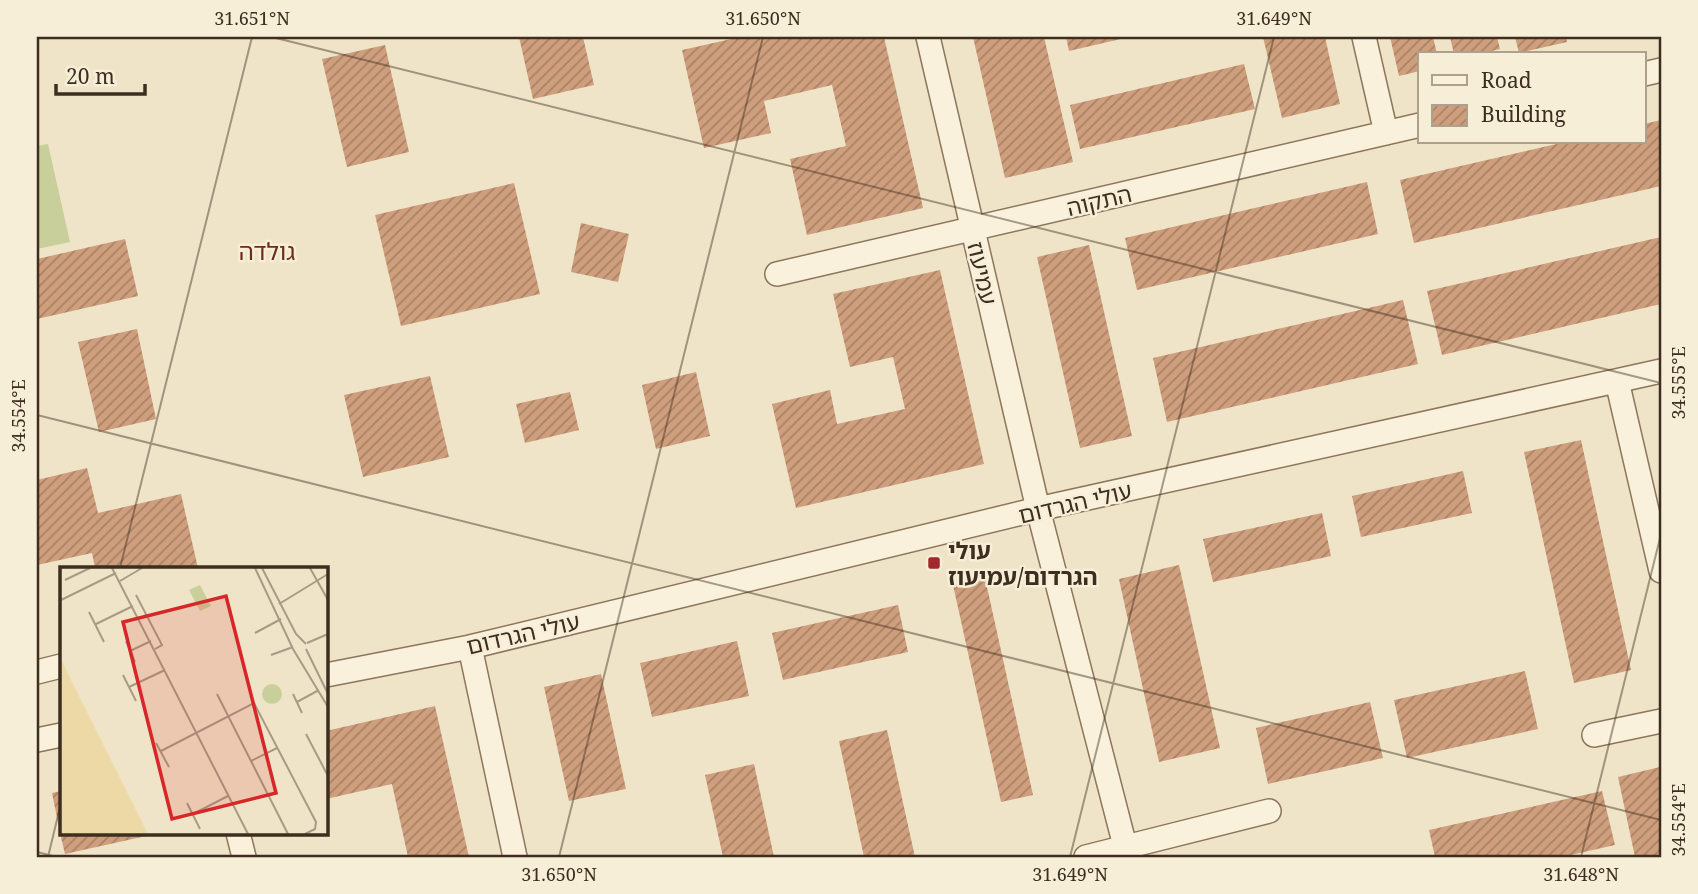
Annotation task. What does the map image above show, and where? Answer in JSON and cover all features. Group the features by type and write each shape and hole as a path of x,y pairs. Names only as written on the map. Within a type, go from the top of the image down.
{"street":[{"name":"עמיעוז","path":"928,37 1038,509 1125,846"},
{"path":"1363,37 1386,133"},
{"name":"התקוה","path":"777,274 1418,125"},
{"name":"עולי הגרדום","path":"327,675 470,647 1038,509 1661,372"},
{"path":"1617,381 1661,571"},
{"path":"470,647 515,857"},
{"path":"37,672 60,666"},
{"path":"1594,735 1661,720"},
{"path":"37,740 60,735"},
{"path":"1086,857 1269,811"},
{"path":"238,834 244,857"}],"green space":[{"path":"48,144 70,242 37,249 37,146"}],"building":[{"path":"519,37 583,37 594,85 533,99"},
{"path":"740,37 884,37 923,208 807,235 790,159 846,146 832,85 764,101 771,133 704,148 682,50"},
{"path":"973,37 1044,37 1073,162 1005,178"},
{"path":"1066,37 1125,37 1125,38 1069,51"},
{"path":"1263,37 1325,37 1340,104 1282,118"},
{"path":"1390,37 1433,37 1437,52 1418,52 1418,71 1399,76"},
{"path":"1450,37 1497,37 1500,49 1487,52 1454,52"},
{"path":"1515,37 1566,37 1567,42 1519,52"},
{"path":"385,45 409,152 347,167 322,59"},
{"path":"1244,64 1255,109 1080,149 1070,105"},
{"path":"1661,120 1661,186 1414,243 1400,180 1556,144 1646,144 1646,124"},
{"path":"1367,182 1378,234 1137,290 1125,238"},
{"path":"514,183 540,294 401,326 375,215"},
{"path":"581,223 629,234 618,282 571,272"},
{"path":"1661,237 1661,304 1442,355 1427,291"},
{"path":"125,239 138,296 37,319 37,259"},
{"path":"1089,245 1132,436 1080,448 1037,257"},
{"path":"940,270 984,464 796,508 772,404 830,390 837,424 905,409 893,357 850,367 833,294"},
{"path":"1403,300 1418,364 1167,422 1153,358"},
{"path":"137,329 156,419 99,432 78,342"},
{"path":"696,372 710,436 656,449 642,385"},
{"path":"430,376 449,457 363,477 344,395"},
{"path":"570,392 579,430 525,443 516,404"},
{"path":"1581,440 1631,670 1574,683 1524,452"},
{"path":"87,468 98,513 181,494 198,567 95,567 92,553 37,565 37,480"},
{"path":"1463,471 1472,513 1361,537 1352,496"},
{"path":"1322,513 1331,556 1213,582 1203,539"},
{"path":"1179,565 1220,748 1159,762 1119,579"},
{"path":"985,578 1033,795 1001,802 953,585"},
{"path":"898,605 908,652 783,680 772,633"},
{"path":"737,641 749,696 652,717 640,663"},
{"path":"1525,671 1538,729 1407,758 1394,700"},
{"path":"601,674 626,789 569,801 544,687"},
{"path":"1370,702 1383,758 1268,784 1256,728"},
{"path":"435,706 469,857 408,857 392,784 327,799 327,731"},
{"path":"887,730 915,857 864,857 839,741"},
{"path":"754,764 774,857 723,857 705,775"},
{"path":"1660,767 1661,857 1635,857 1618,777"},
{"path":"60,791 60,832 52,793"},
{"path":"1602,791 1615,845 1562,857 1435,857 1429,830"},
{"path":"60,834 155,834 65,854"}],"place":[{"name":"עולי הגרדום/עמיעוז","path":"934,563"}],"district":[{"name":"גולדה","path":"267,250"}]}
